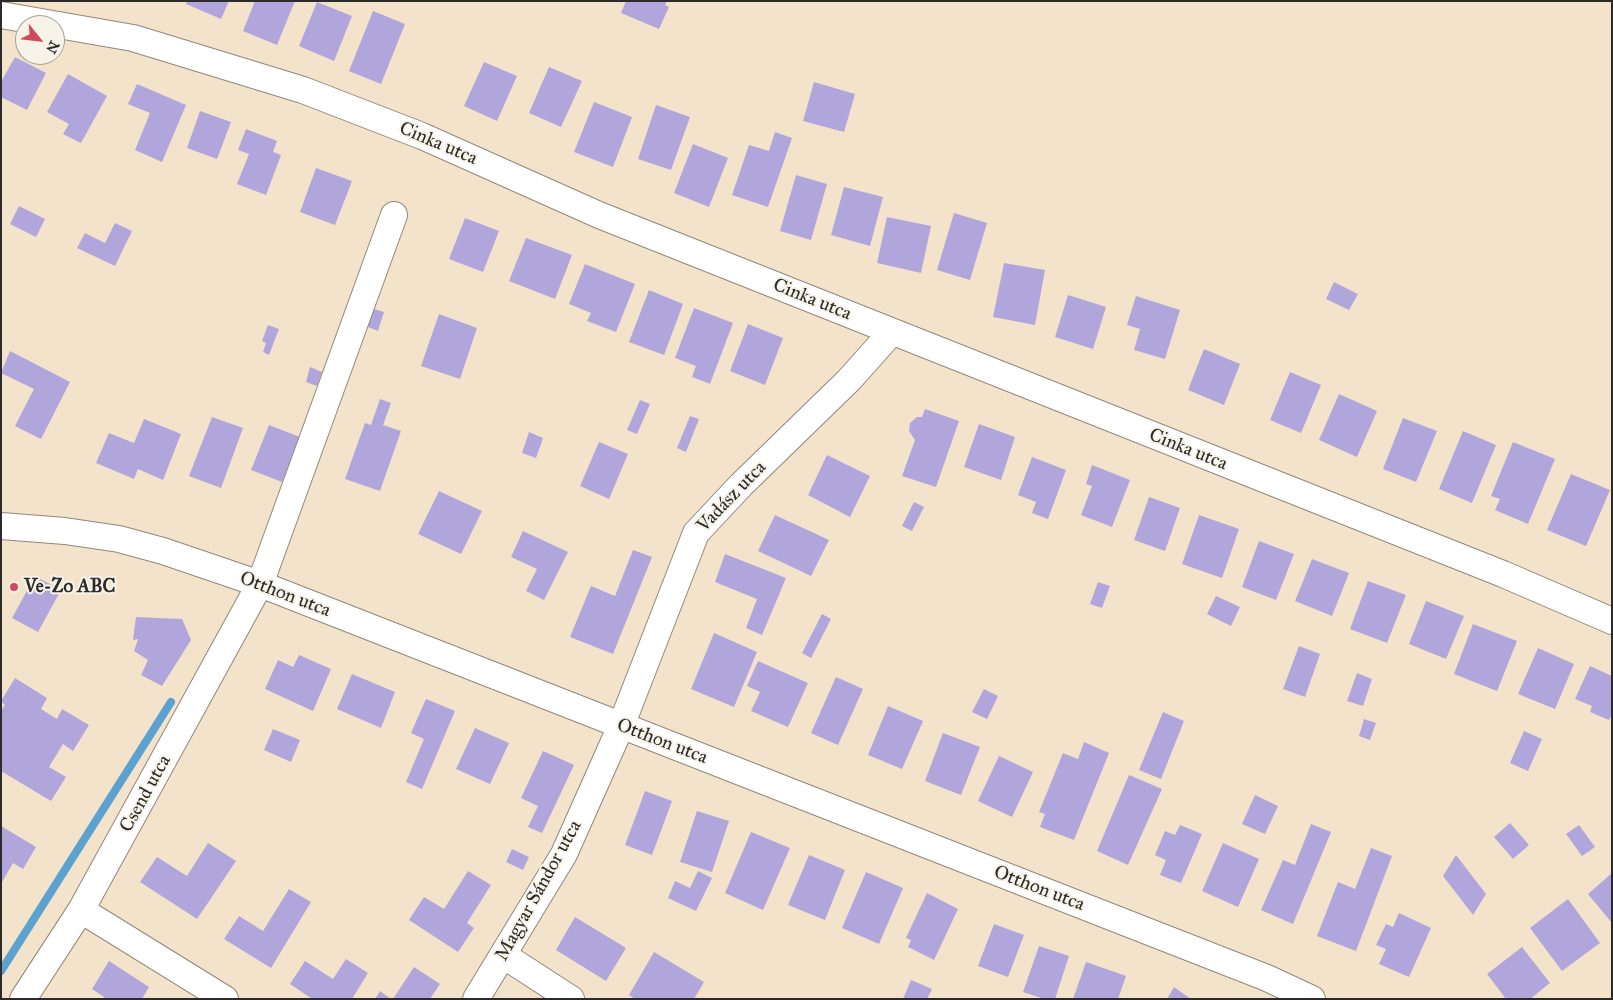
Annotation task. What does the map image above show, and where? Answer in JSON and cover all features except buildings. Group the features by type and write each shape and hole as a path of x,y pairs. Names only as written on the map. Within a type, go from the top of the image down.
{"street":[{"name":"Cinka utca","path":"1,15 133,38 303,90 422,136 599,215 891,333 1503,574 1612,621"},
{"name":"Csend utca","path":"23,999 82,910 260,584 394,214"},
{"name":"Vadász utca","path":"621,726 696,533 741,485 849,380 891,333"},
{"name":"Otthon utca","path":"1,526 66,531 119,539 163,551 260,584 1258,975 1312,999"},
{"name":"Magyar Sándor utca","path":"476,999 564,854 621,726"},
{"path":"82,910 225,999"},
{"path":"503,955 571,999"}],"waterway":[{"path":"1,971 171,702"}],"place":[{"name":"Ve-Zo ABC","path":"14,587"}]}
